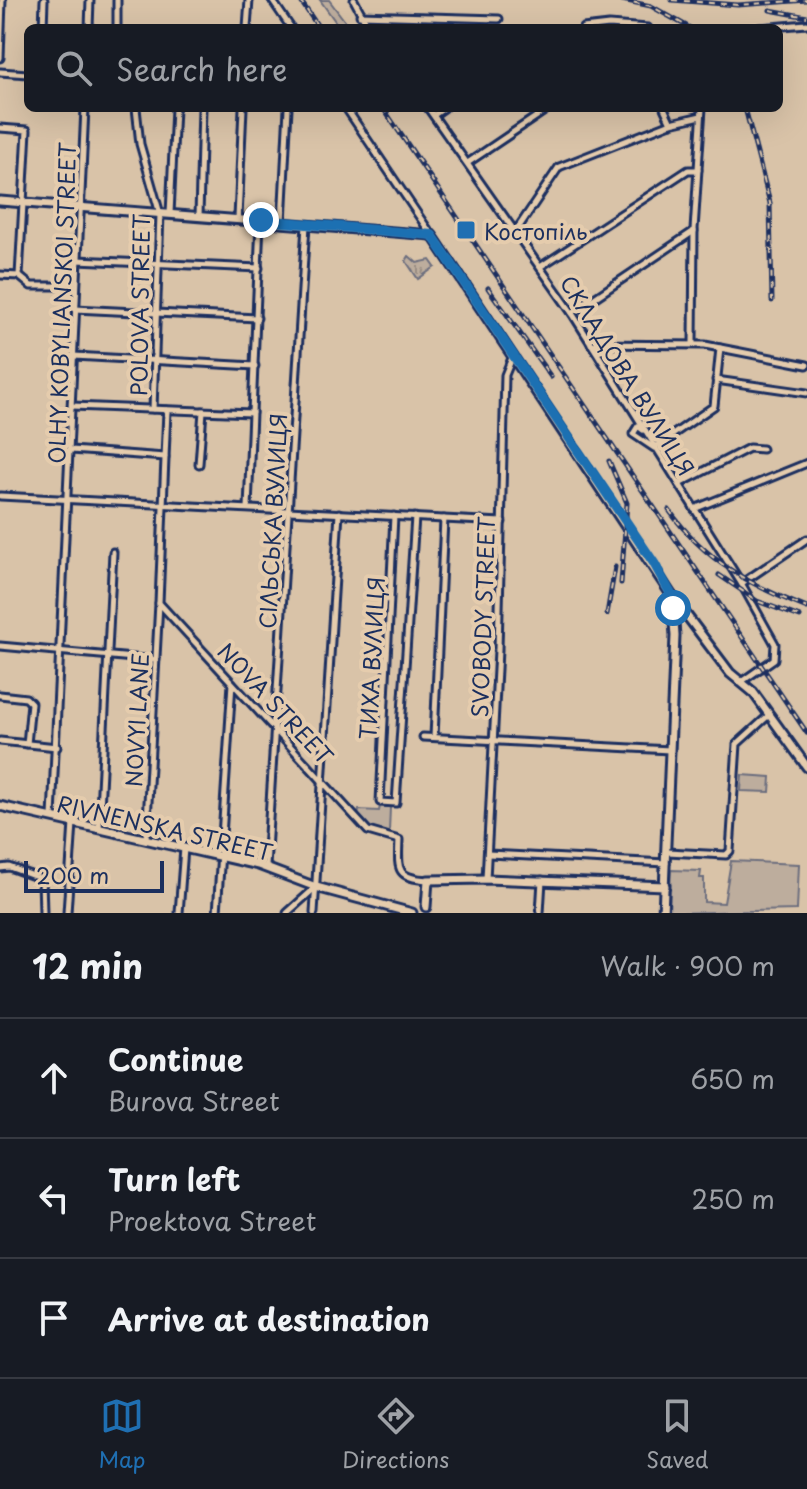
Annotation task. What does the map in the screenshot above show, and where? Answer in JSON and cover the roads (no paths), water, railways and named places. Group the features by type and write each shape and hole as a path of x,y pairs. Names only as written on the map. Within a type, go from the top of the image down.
{"main road":[{"path":"0,201 432,235 512,358 654,563 679,615 663,913"},
{"path":"679,615 691,620 807,767"},
{"name":"RIVNENSKA STREET","path":"0,806 266,867 316,887 412,913"},
{"path":"425,911 428,880 542,880 665,886"}],"street":[{"path":"0,58 2,0"},
{"path":"43,24 44,0"},
{"path":"89,24 90,0"},
{"path":"117,0 117,24"},
{"path":"247,24 249,0"},
{"path":"272,0 288,24"},
{"path":"354,0 366,24"},
{"path":"360,15 499,19"},
{"path":"783,26 807,24"},
{"path":"0,72 24,74"},
{"name":"OLHY KOBYLIANSKOI STREET","path":"52,818 85,112"},
{"name":"POLOVA STREET","path":"136,112 140,144 160,214 153,409"},
{"path":"170,214 175,112"},
{"path":"199,216 202,112"},
{"path":"238,218 243,112"},
{"path":"282,222 288,112"},
{"path":"349,112 432,235"},
{"name":"СКЛАДОВА ВУЛИЦЯ","path":"431,112 572,313 741,583 776,650 774,659 741,682"},
{"path":"434,115 438,112"},
{"path":"469,162 543,112"},
{"path":"666,112 671,123"},
{"path":"693,344 694,230 702,112"},
{"path":"516,231 559,167 671,123 701,116"},
{"path":"0,128 27,130 19,276"},
{"path":"540,267 688,170 698,170"},
{"path":"248,508 261,220"},
{"name":"СІЛЬСЬКА ВУЛИЦЯ","path":"266,867 306,224"},
{"path":"572,313 694,230"},
{"path":"77,260 259,268"},
{"path":"0,275 19,276 31,286 76,286"},
{"path":"75,309 257,318"},
{"path":"591,344 693,344 807,365"},
{"path":"646,433 638,426 633,431 635,437 656,449 710,411 720,348"},
{"path":"74,356 255,366"},
{"name":"SVOBODY STREET","path":"486,879 502,522 505,375 512,358"},
{"path":"716,380 807,393"},
{"path":"72,406 252,413"},
{"name":"POLOVA STREET","path":"163,504 167,410"},
{"path":"199,464 203,411"},
{"path":"679,484 749,448 762,449"},
{"path":"71,450 165,457"},
{"path":"694,509 807,463"},
{"path":"0,496 502,522"},
{"path":"159,603 163,504"},
{"path":"314,913 339,513"},
{"name":"ТИХА ВУЛИЦЯ","path":"394,516 380,802 396,803 415,517"},
{"path":"434,737 444,519"},
{"path":"741,583 807,539"},
{"path":"99,829 113,552"},
{"name":"NOVYI LANE","path":"146,839 159,603"},
{"name":"NOVA STREET","path":"159,603 368,831 399,840 398,866 402,874 409,879 428,880"},
{"path":"0,646 156,660"},
{"path":"217,913 232,682"},
{"path":"0,695 26,698 31,703 27,744"},
{"path":"667,852 726,855 730,851 737,744 769,715"},
{"path":"423,737 671,750"},
{"path":"0,741 57,747"},
{"path":"67,913 73,823"},
{"path":"179,913 184,848"},
{"path":"488,854 666,863"},
{"path":"0,868 9,867 42,879 43,913"},
{"path":"540,913 542,880"},
{"path":"287,913 316,887"}],"railway":[{"path":"300,0 316,24"},
{"path":"622,0 651,6 683,24"},
{"path":"672,0 738,5 807,0"},
{"path":"770,10 807,17"},
{"path":"386,112 807,733"},
{"path":"746,112 770,203 772,301"},
{"path":"488,288 551,377"},
{"path":"609,461 627,503 621,583"},
{"path":"669,510 698,544 730,570 807,608"},
{"path":"607,614 615,567"},
{"path":"719,575 757,601 800,617"}],"place":[{"name":"Костопіль","path":"466,230"}]}
